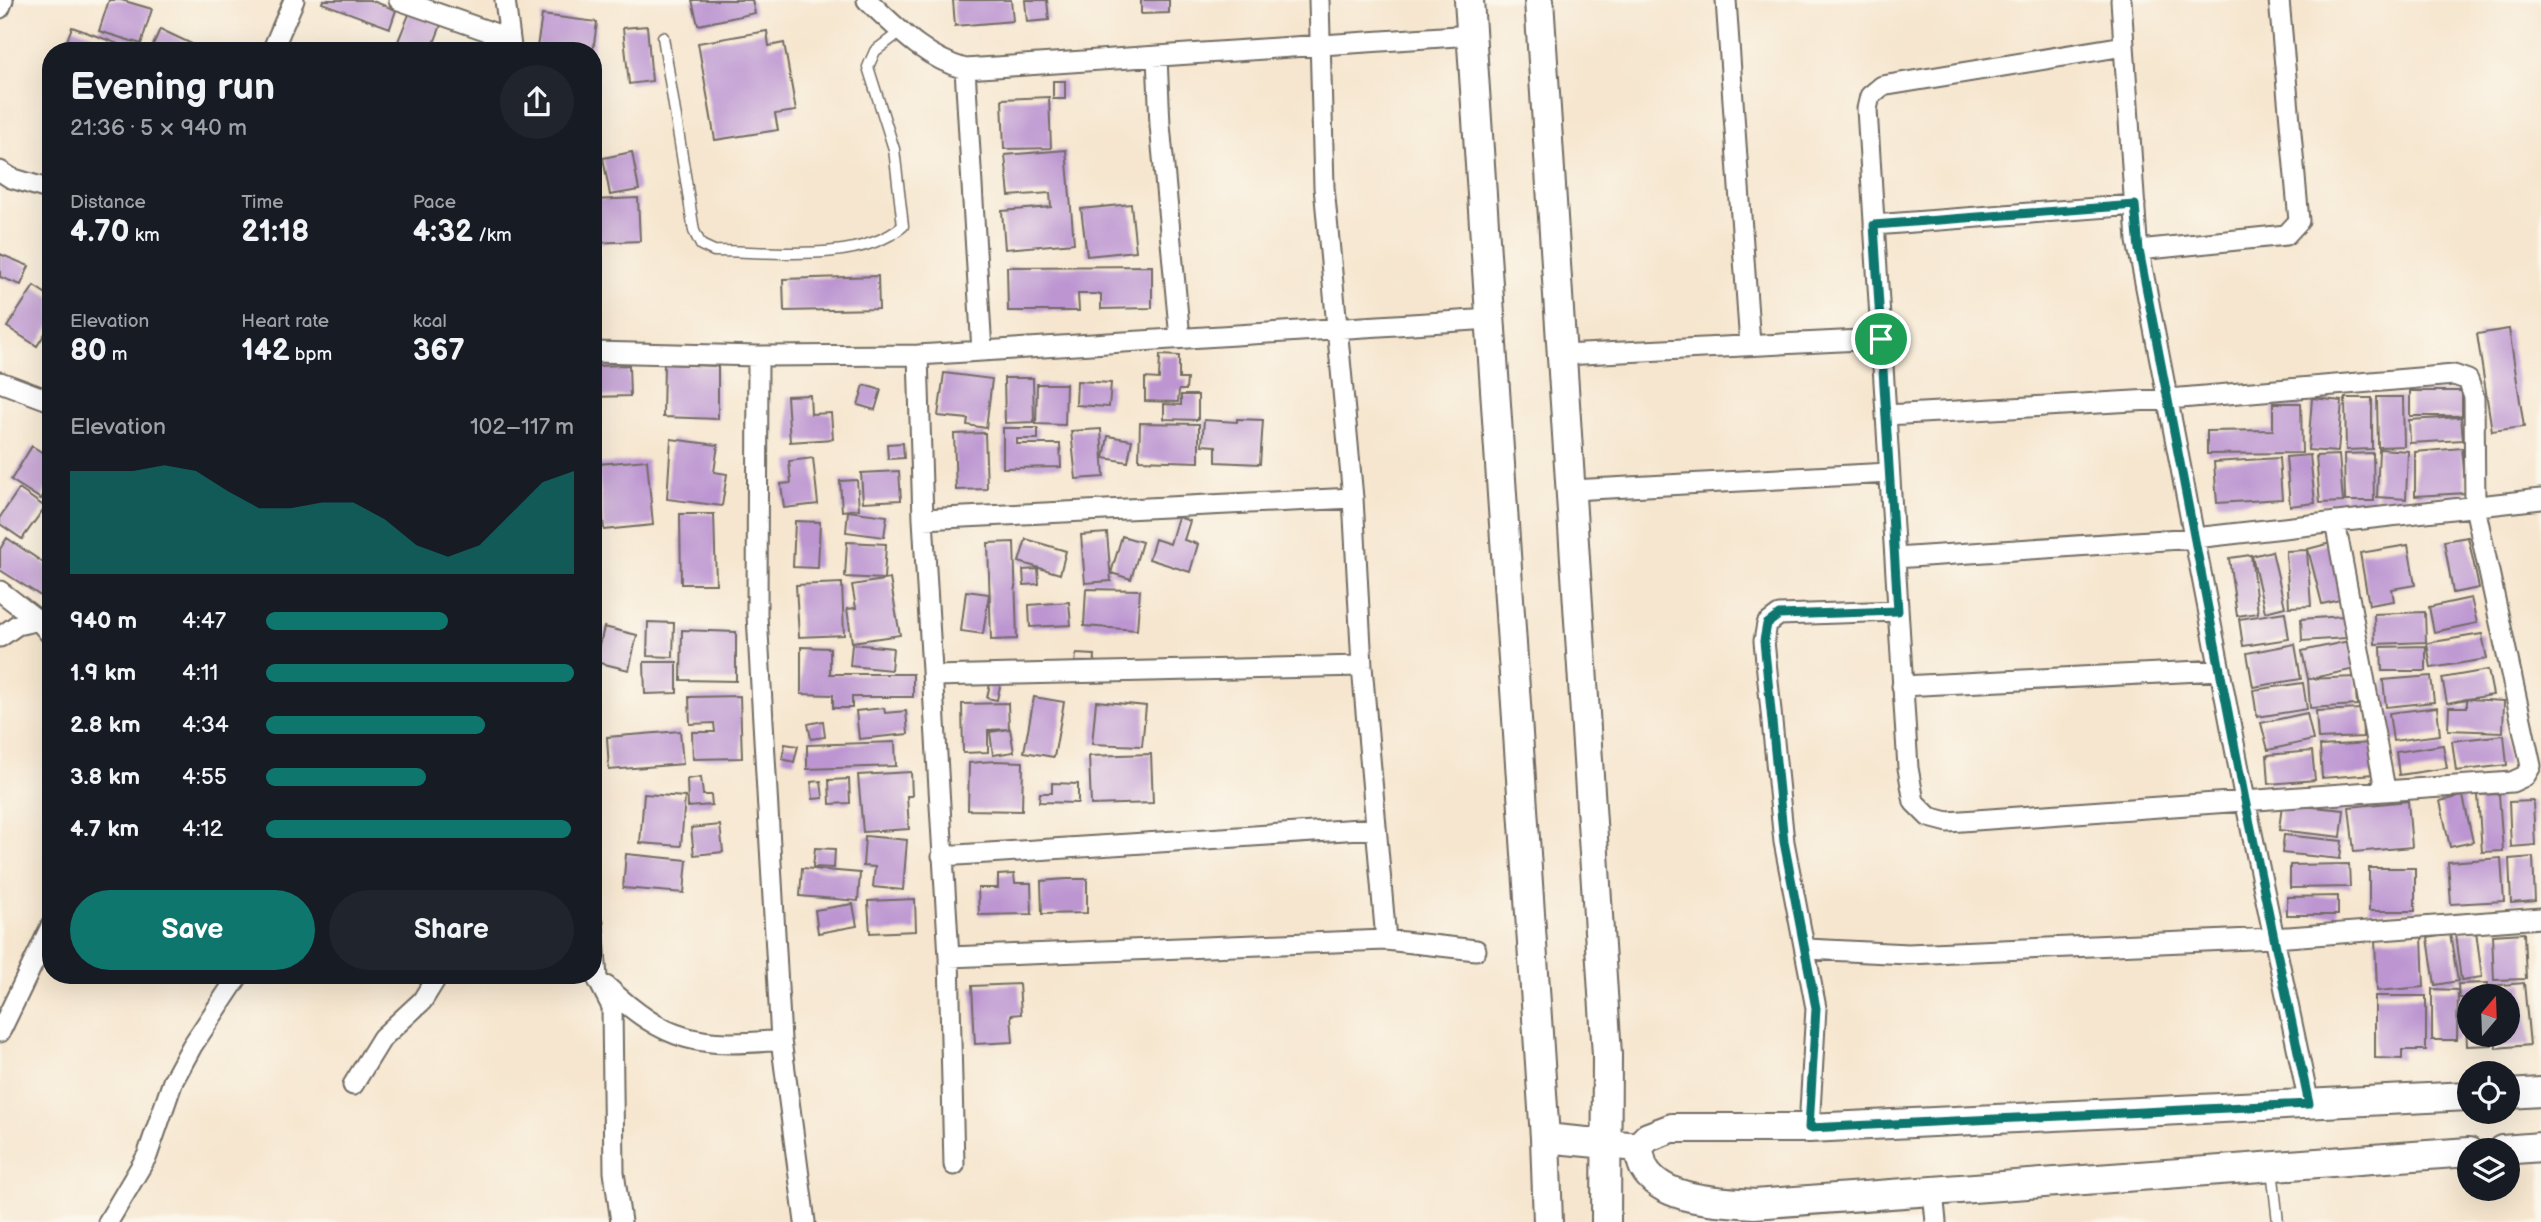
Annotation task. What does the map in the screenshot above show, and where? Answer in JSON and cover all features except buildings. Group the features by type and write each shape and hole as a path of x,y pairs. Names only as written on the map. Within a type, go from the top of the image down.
{"main road":[{"path":"1469,0 1545,1138 1548,1222"},
{"path":"1542,0 1608,1055 1606,1222"},
{"path":"2520,1093 2541,1092"},
{"path":"1638,1147 1648,1137 1672,1128 1809,1128 2457,1097"},
{"path":"1545,1138 1638,1147"},
{"path":"1638,1147 1644,1168 1656,1181 1672,1191 1703,1199 1755,1205 2457,1153"},
{"path":"2520,1149 2541,1147"}],"street":[{"path":"0,8 3,0"},
{"path":"276,42 294,0"},
{"path":"400,0 505,42"},
{"path":"505,0 510,42"},
{"path":"867,0 900,32 941,62 965,69 1472,35"},
{"path":"1319,0 1324,187 1353,498 1362,666 1386,940"},
{"path":"1726,0 1750,345"},
{"path":"2121,0 2139,250 2245,800 2309,1104"},
{"path":"2139,250 2286,235 2299,221 2279,0"},
{"path":"1886,415 2169,399 2454,375 2468,380 2474,397 2476,507 2531,766 2525,776 2512,782 1948,821 1929,817 1914,802 1908,768 1902,686 1867,109 1870,96 1882,86 2124,46"},
{"path":"1157,57 1160,125 1180,338"},
{"path":"965,69 982,351"},
{"path":"0,171 11,178 42,187"},
{"path":"1874,225 2135,205"},
{"path":"602,352 758,356 918,355 1490,319"},
{"path":"1563,355 1881,339"},
{"path":"918,355 923,519 949,957 954,1165"},
{"path":"758,356 757,615 781,1040 805,1222"},
{"path":"0,382 42,398"},
{"path":"1572,490 1889,473"},
{"path":"923,519 1353,498"},
{"path":"1895,558 2195,538 2541,499"},
{"path":"2336,522 2385,789"},
{"path":"0,591 42,620"},
{"path":"1809,1128 1816,1008 1807,949 1784,842 1764,641 1767,624 1779,615 1898,611"},
{"path":"0,637 17,625 42,624"},
{"path":"934,676 1362,666"},
{"path":"1902,686 2220,670"},
{"path":"942,856 1376,828"},
{"path":"1807,949 1908,954 2274,938 2541,918"},
{"path":"949,957 1386,940 1476,950"},
{"path":"0,1032 42,945"},
{"path":"602,983 635,1013 668,1034 728,1045 781,1040"},
{"path":"108,1222 147,1156 173,1081 233,984"},
{"path":"353,1085 382,1038 422,1000 432,984"},
{"path":"599,984 612,1007 614,1172 621,1222"},
{"path":"1933,1192 1936,1222"}],"lane":[{"path":"663,37 694,231 701,245 714,251 852,250 889,238 902,226 894,149 868,66 875,51 900,32"},
{"path":"2272,1168 2278,1222"}],"route":[{"path":"2135,205 2137,241 2245,800 2309,1104 1809,1128 1816,1008 1807,949 1784,842 1764,641 1767,624 1779,615 1898,611 1881,339 1874,225 2135,205"}]}
